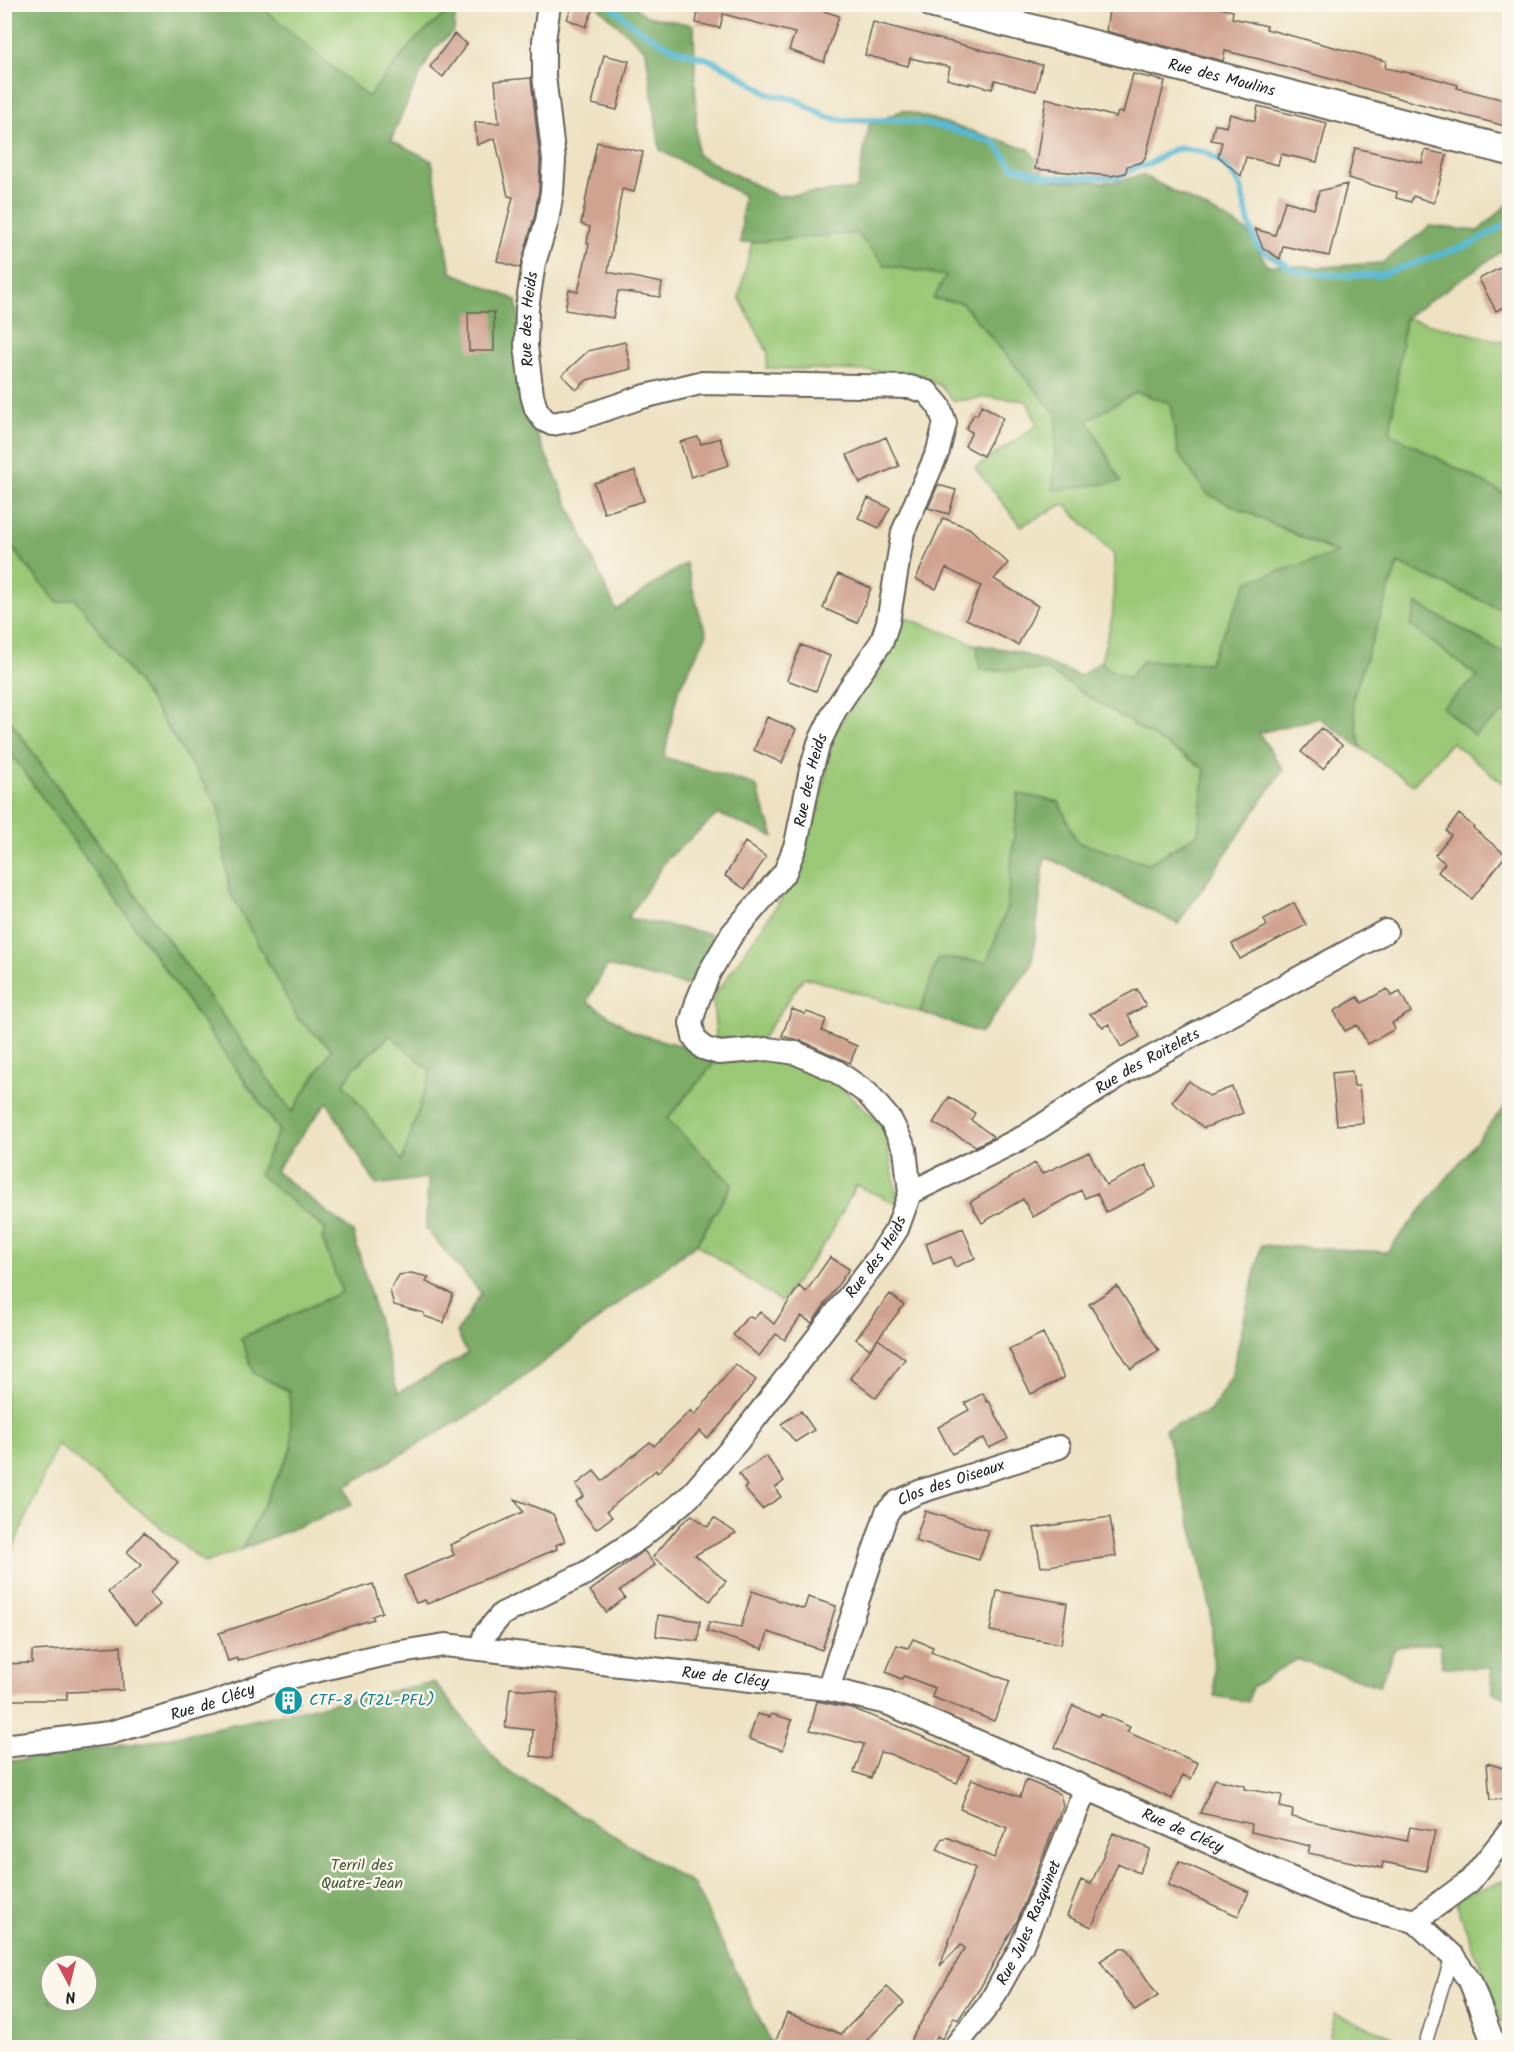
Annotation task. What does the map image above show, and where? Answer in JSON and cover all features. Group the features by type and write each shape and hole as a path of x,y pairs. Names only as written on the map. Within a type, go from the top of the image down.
{"street":[{"name":"Rue des Heids","path":"481,1649 485,1634 502,1614 586,1573 641,1537 689,1497 737,1442 879,1257 897,1229 910,1193 905,1149 891,1120 867,1093 836,1071 796,1053 768,1049 719,1053 703,1048 694,1037 691,1023 696,1002 732,934 785,872 796,844 811,770 819,743 835,710 882,641 888,622 903,532 938,452 945,423 939,406 927,392 910,387 761,383 700,384 642,397 574,420 552,424 544,420 536,409 532,395 526,346 527,308 534,263 547,221 552,192 554,160 544,76 544,41 549,4"},
{"name":"Rue des Moulins","path":"934,4 1509,151"},
{"name":"Rue des Roitelets","path":"910,1193 1026,1136 1125,1072 1386,931"},
{"name":"Clos des Oiseaux","path":"828,1689 887,1512 897,1502 919,1492 1059,1447"},
{"name":"Rue de Clécy","path":"4,1746 109,1732 211,1704 268,1683 382,1656 445,1645 828,1689 887,1703 1356,1907 1415,1921"},
{"name":"Rue Jules Rasquinet","path":"954,2048 990,2003 1021,1947 1086,1788"},
{"path":"1496,2048 1471,1983 1452,1955 1415,1921 1470,1881 1509,1831"}],"lane":[{"path":"1425,2045 1452,1955"}],"green space":[{"path":"5,5 259,5 368,97 416,39 456,5 454,31 433,50 391,140 432,161 451,272 516,300 536,433 616,610 686,563 707,634 678,691 664,757 756,785 774,837 718,814 666,860 628,918 722,936 696,988 607,966 587,1001 635,1033 682,1046 715,1062 667,1119 732,1184 697,1243 490,1403 346,1486 352,1505 242,1549 292,1447 289,1391 254,1373 241,1338 342,1292 322,1238 326,1230 259,1174 279,1129 5,745 4,713 292,1112 332,1049 298,1019 229,890 219,807 141,687 75,598 58,603 5,539","holes":["390,1035 431,1071 402,1161 344,1084 354,1068","327,1102 376,1185 428,1178 426,1229 481,1293 457,1332 467,1354 398,1393 353,1232 275,1171"]},
{"path":"259,5 456,5 416,39 368,98"},
{"path":"596,5 632,5 647,16 694,25 697,155 777,196 857,189 869,125 903,110 1029,149 1049,180 1113,182 1142,175 1248,232 1267,265 1321,267 1382,263 1430,226 1478,231 1509,203 1509,246 1405,318 1390,433 1509,496 1509,613 1398,563 1352,700 1361,748 1319,718 1259,733 1283,770 1178,924 1045,856 1032,965 981,1033 920,1012 938,958 987,962 1007,908 1018,794 1059,802 1077,842 1148,864 1198,834 1205,769 1047,670 980,670 977,645 1016,651 1080,676 1101,661 1108,669 1129,678 1143,661 1209,663 1248,581 1338,553 1207,494 1178,453 1170,403 1136,392 1088,420 1121,482 1053,490 1057,415 962,303 933,299 946,276 885,265 857,233 741,243 743,195 660,150 646,51"},
{"path":"857,233 885,265 946,276 962,303 1057,415 1053,490 1088,419 1136,392 1170,403 1178,453 1207,494 1338,554 1248,581 1209,663 1143,661 1129,678 1108,669 1101,661 1113,614 1114,555 1064,504 1021,526 975,468 1037,425 1027,401 990,397 953,401 941,386 911,372 766,368 768,353 739,297 752,242"},
{"path":"1405,318 1509,343 1509,496 1390,433"},
{"path":"4,539 58,603 75,597 141,687 219,807 229,890 298,1019 332,1049 292,1112 5,713"},
{"path":"1398,563 1509,613 1509,656 1418,604 1410,625 1478,677 1474,735 1509,709 1509,788 1452,742 1413,785 1361,748 1352,700"},
{"path":"1417,604 1509,656 1509,709 1474,735 1442,707 1478,677 1410,625"},
{"path":"899,615 977,645 980,670 1047,670 1205,769 1198,834 1148,864 1077,842 1059,802 1018,794 1007,908 987,962 938,958 920,1012 804,977 761,1040 716,1038 713,998 794,881 819,805 834,734 884,656"},
{"path":"5,745 279,1130 259,1174 326,1230 322,1238 342,1292 241,1338 254,1373 289,1391 292,1447 242,1549 205,1563 57,1444 5,1568"},
{"path":"391,1035 431,1071 402,1161 344,1084 354,1068"},
{"path":"760,1054 828,1070 832,1078 884,1128 899,1205 856,1185 828,1239 781,1302 697,1244 732,1184 667,1119 715,1062"},
{"path":"1509,1101 1509,1698 1493,1693 1490,1668 1442,1667 1440,1644 1395,1648 1379,1686 1296,1659 1252,1687 1248,1702 1215,1696 1211,1612 1200,1559 1165,1429 1210,1411 1231,1378 1261,1245 1387,1252"},
{"name":"Terril des Quatre-Jean","path":"434,1682 502,1767 694,1885 773,2047 5,2047 5,1762 152,1741"},
{"path":"1509,1879 1509,2039 1456,1903 1457,1897"},
{"path":"1335,2014 1419,2047 1327,2047"}],"building":[{"path":"573,4 582,4 593,9 586,27 567,19"},
{"path":"699,4 803,4 839,16 824,62 789,50 795,33 723,14 720,28 696,23"},
{"path":"1110,4 1202,4 1233,11 1232,18 1386,61 1385,68 1433,78 1458,85 1457,88 1509,101 1509,127 1259,59 1225,51 1223,61 1106,31"},
{"path":"873,22 1042,65 1036,91 995,80 992,89 969,83 969,85 947,79 950,67 910,58 908,66 865,55"},
{"path":"454,34 467,44 443,77 430,67"},
{"path":"604,55 629,61 617,110 592,104"},
{"path":"1133,74 1165,81 1146,156 1142,162 1127,166 1126,173 1111,176 1035,169 1046,98 1116,117 1118,112 1123,113"},
{"path":"531,78 540,160 539,190 520,268 497,261 513,197 508,196 495,138 477,145 475,122 499,123 495,81"},
{"path":"1258,106 1327,123 1317,162 1281,154 1278,165 1246,157 1241,176 1218,156 1222,142 1211,140 1215,124 1226,127 1230,114 1255,121"},
{"path":"597,142 643,152 634,192 622,189 608,272 662,283 660,297 618,291 613,318 565,310 569,290 578,292 589,244 587,243 590,227 581,224"},
{"path":"1355,148 1422,163 1425,150 1447,155 1434,203 1413,196 1411,202 1396,198 1397,192 1348,178"},
{"path":"1347,184 1329,256 1283,246 1280,259 1263,248 1255,229 1275,235 1285,201 1314,209 1319,191"},
{"path":"1509,263 1509,304 1496,311 1479,279"},
{"path":"468,312 494,312 494,351 469,351"},
{"path":"625,342 631,369 587,380 576,390 562,375 588,351"},
{"path":"982,405 1003,418 983,456 965,446 972,432 966,429"},
{"path":"698,437 701,444 720,438 729,465 691,477 680,442"},
{"path":"886,437 899,466 860,483 847,455"},
{"path":"635,471 644,501 604,513 594,483"},
{"path":"938,485 956,490 949,514 928,508"},
{"path":"868,498 890,508 879,528 858,518"},
{"path":"943,518 969,528 1008,563 994,579 1038,606 1018,645 966,619 981,586 946,568 936,589 916,579"},
{"path":"838,574 871,588 857,623 823,608"},
{"path":"801,645 830,656 816,691 787,680"},
{"path":"767,717 796,729 782,763 754,750"},
{"path":"1321,728 1342,745 1323,769 1301,752"},
{"path":"1459,814 1506,855 1472,899 1438,872 1445,863 1435,855 1451,835 1446,831"},
{"path":"745,842 766,857 745,889 725,876"},
{"path":"1294,903 1306,925 1240,959 1232,944 1267,926 1264,919"},
{"path":"1137,989 1146,1006 1128,1015 1140,1037 1121,1047 1109,1024 1103,1027 1090,1014"},
{"path":"1387,989 1391,996 1400,992 1411,1012 1392,1023 1395,1029 1368,1044 1357,1025 1345,1031 1334,1011 1358,997 1362,1003"},
{"path":"792,1009 826,1019 822,1031 857,1046 850,1063 802,1041 782,1036"},
{"path":"1352,1071 1354,1086 1359,1086 1363,1123 1337,1125 1332,1073"},
{"path":"1189,1081 1209,1096 1232,1087 1243,1113 1204,1128 1172,1102"},
{"path":"949,1097 975,1113 971,1120 993,1136 992,1138 976,1146 933,1123"},
{"path":"1089,1152 1106,1185 1146,1165 1156,1187 1106,1212 1097,1193 1085,1198 1081,1190 1033,1217 1023,1199 982,1223 970,1202 1035,1163 1042,1174"},
{"path":"963,1228 975,1258 955,1267 951,1257 933,1264 926,1243"},
{"path":"830,1257 849,1269 812,1323 801,1316 785,1340 776,1334 759,1356 733,1335 748,1316 754,1319 760,1312 774,1324 799,1286 806,1292"},
{"path":"411,1273 429,1277 426,1282 453,1294 444,1323 424,1316 424,1313 394,1305 390,1291 399,1275"},
{"path":"1117,1286 1159,1351 1131,1369 1089,1304"},
{"path":"890,1294 904,1305 870,1349 856,1339"},
{"path":"1043,1333 1064,1378 1031,1394 1009,1349"},
{"path":"878,1339 905,1359 876,1398 850,1378"},
{"path":"735,1364 756,1380 718,1428 707,1438 700,1431 657,1473 656,1470 607,1511 612,1517 596,1529 575,1502 584,1496 576,1485 594,1471 602,1481 650,1442 654,1446 691,1410 695,1415"},
{"path":"983,1393 1008,1439 989,1448 984,1438 952,1454 938,1427 969,1410 965,1403"},
{"path":"801,1411 814,1430 795,1442 781,1424"},
{"path":"766,1456 784,1481 775,1488 781,1497 762,1509 744,1488 747,1486 739,1474"},
{"path":"515,1499 553,1514 565,1541 556,1545 557,1549 427,1604 425,1600 416,1603 404,1576 454,1555 450,1545 523,1512"},
{"path":"925,1511 989,1531 979,1560 915,1541"},
{"path":"692,1515 708,1527 714,1518 736,1533 695,1555 726,1581 710,1601 653,1557 681,1524"},
{"path":"1110,1517 1116,1556 1041,1567 1034,1528"},
{"path":"144,1532 178,1562 150,1593 160,1605 135,1625 108,1592 142,1565 127,1552"},
{"path":"644,1551 655,1565 620,1591 625,1598 606,1612 590,1591"},
{"path":"373,1584 382,1612 372,1616 374,1619 238,1661 237,1658 228,1661 219,1633"},
{"path":"752,1591 804,1609 808,1597 836,1606 822,1650 768,1632 763,1649 707,1631 709,1622 741,1627"},
{"path":"997,1591 1067,1603 1061,1644 990,1631"},
{"path":"658,1615 700,1621 698,1641 656,1636"},
{"path":"913,1639 933,1647 931,1652 1010,1681 994,1721 932,1697 935,1688 904,1676 901,1679 886,1672 897,1645 908,1648"},
{"path":"121,1646 123,1690 67,1692 67,1700 4,1700 4,1664 32,1663 32,1651"},
{"path":"510,1688 558,1693 552,1758 531,1756 533,1730 505,1727"},
{"name":"CTF-8 (T2L-PFL)","path":"294,1690 299,1707 282,1711 278,1694"},
{"path":"817,1701 851,1708 969,1757 957,1783 890,1754 880,1752 871,1778 854,1772 864,1744 810,1730"},
{"path":"1073,1705 1130,1727 1127,1732 1198,1763 1191,1779 1183,1775 1172,1799 1055,1747"},
{"path":"757,1714 770,1717 771,1714 792,1720 783,1750 749,1739"},
{"path":"1487,1763 1509,1770 1509,1799 1490,1800"},
{"path":"972,1779 1020,1797 1026,1780 1060,1794 1063,1805 1018,1919 980,1988 958,2020 954,2017 942,2039 937,2036 931,2048 922,2048 910,2041 965,1948 961,1945 940,1966 975,1868 937,1850 943,1838 947,1837 994,1858 1007,1828 960,1809"},
{"path":"1215,1779 1245,1786 1244,1789 1282,1795 1280,1807 1293,1810 1292,1817 1407,1841 1410,1827 1435,1831 1426,1871 1383,1862 1382,1868 1308,1853 1310,1846 1251,1832 1252,1824 1200,1813"},
{"path":"1113,1833 1150,1849 1139,1873 1118,1863 1092,1927 1067,1916 1081,1880 1091,1884"},
{"path":"1179,1861 1249,1892 1238,1916 1168,1885"},
{"path":"1120,1948 1126,1948 1158,1996 1135,2011 1100,1961"},
{"path":"887,1987 904,2003 864,2043 872,2048 773,2048 787,2013 841,2034"}],"waterway":[{"path":"609,4 634,26 660,42 682,52 708,59 733,71 768,94 794,99 827,117 843,120 900,120 939,126 994,142 1013,167 1052,177 1117,177 1137,167 1147,165 1172,150 1182,148 1207,153 1225,165 1241,187 1249,223 1258,247 1296,271 1330,275 1380,275 1471,244 1510,222"}],"place":[{"name":"CTF-8 (T2L-PFL)","path":"288,1700"}]}
